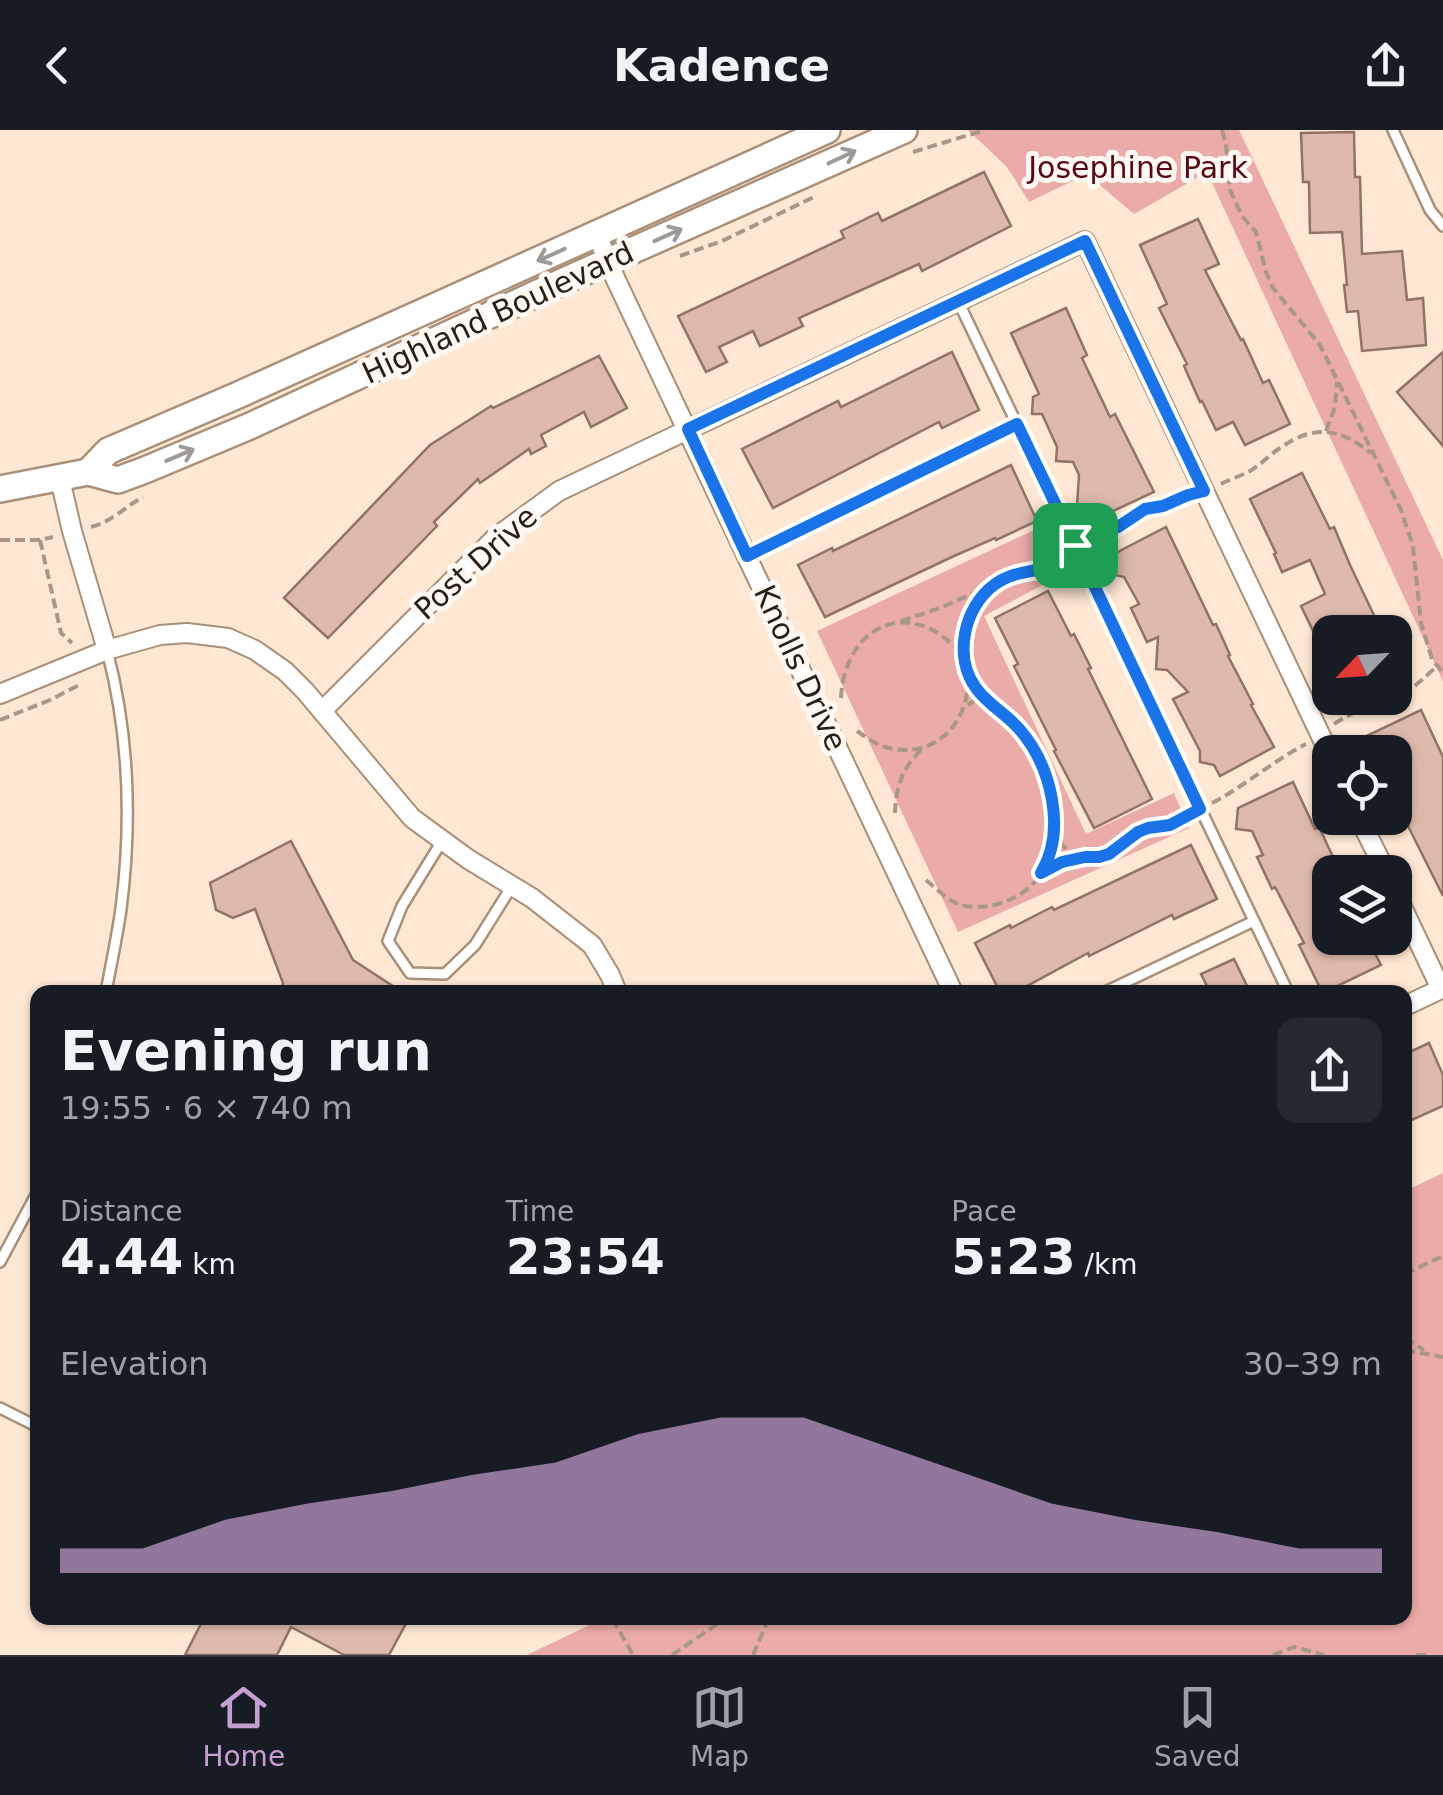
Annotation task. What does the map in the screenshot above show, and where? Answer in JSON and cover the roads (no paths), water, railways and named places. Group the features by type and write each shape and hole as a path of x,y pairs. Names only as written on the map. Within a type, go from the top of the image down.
{"main road":[{"name":"Highland Boulevard","path":"88,472 108,451 827,130"},
{"name":"Highland Boulevard","path":"0,490 88,472 118,480 145,470 904,130"}],"street":[{"name":"Knolls Drive","path":"597,235 950,985"},
{"name":"Post Drive","path":"322,711 496,538 559,491 1085,241 1320,735"},
{"path":"60,478 107,650"},
{"path":"0,694 107,650 160,635 187,633 228,638 255,650 285,672 322,711 412,818 532,898 592,945 614,985"},
{"path":"1412,927 1442,988 1412,1003"}],"lane":[{"path":"1393,130 1430,210 1443,226"},
{"path":"958,301 1285,985"},
{"path":"747,556 1017,424"},
{"path":"107,650 122,728 127,824 121,908 107,985"},
{"path":"442,841 402,906 388,941 410,973 445,974 475,945 512,886"},
{"path":"1120,985 1254,921"},
{"path":"0,1262 30,1207"},
{"path":"0,1408 30,1422"}],"park label":[{"name":"Josephine Park","path":"1138,168"}]}
